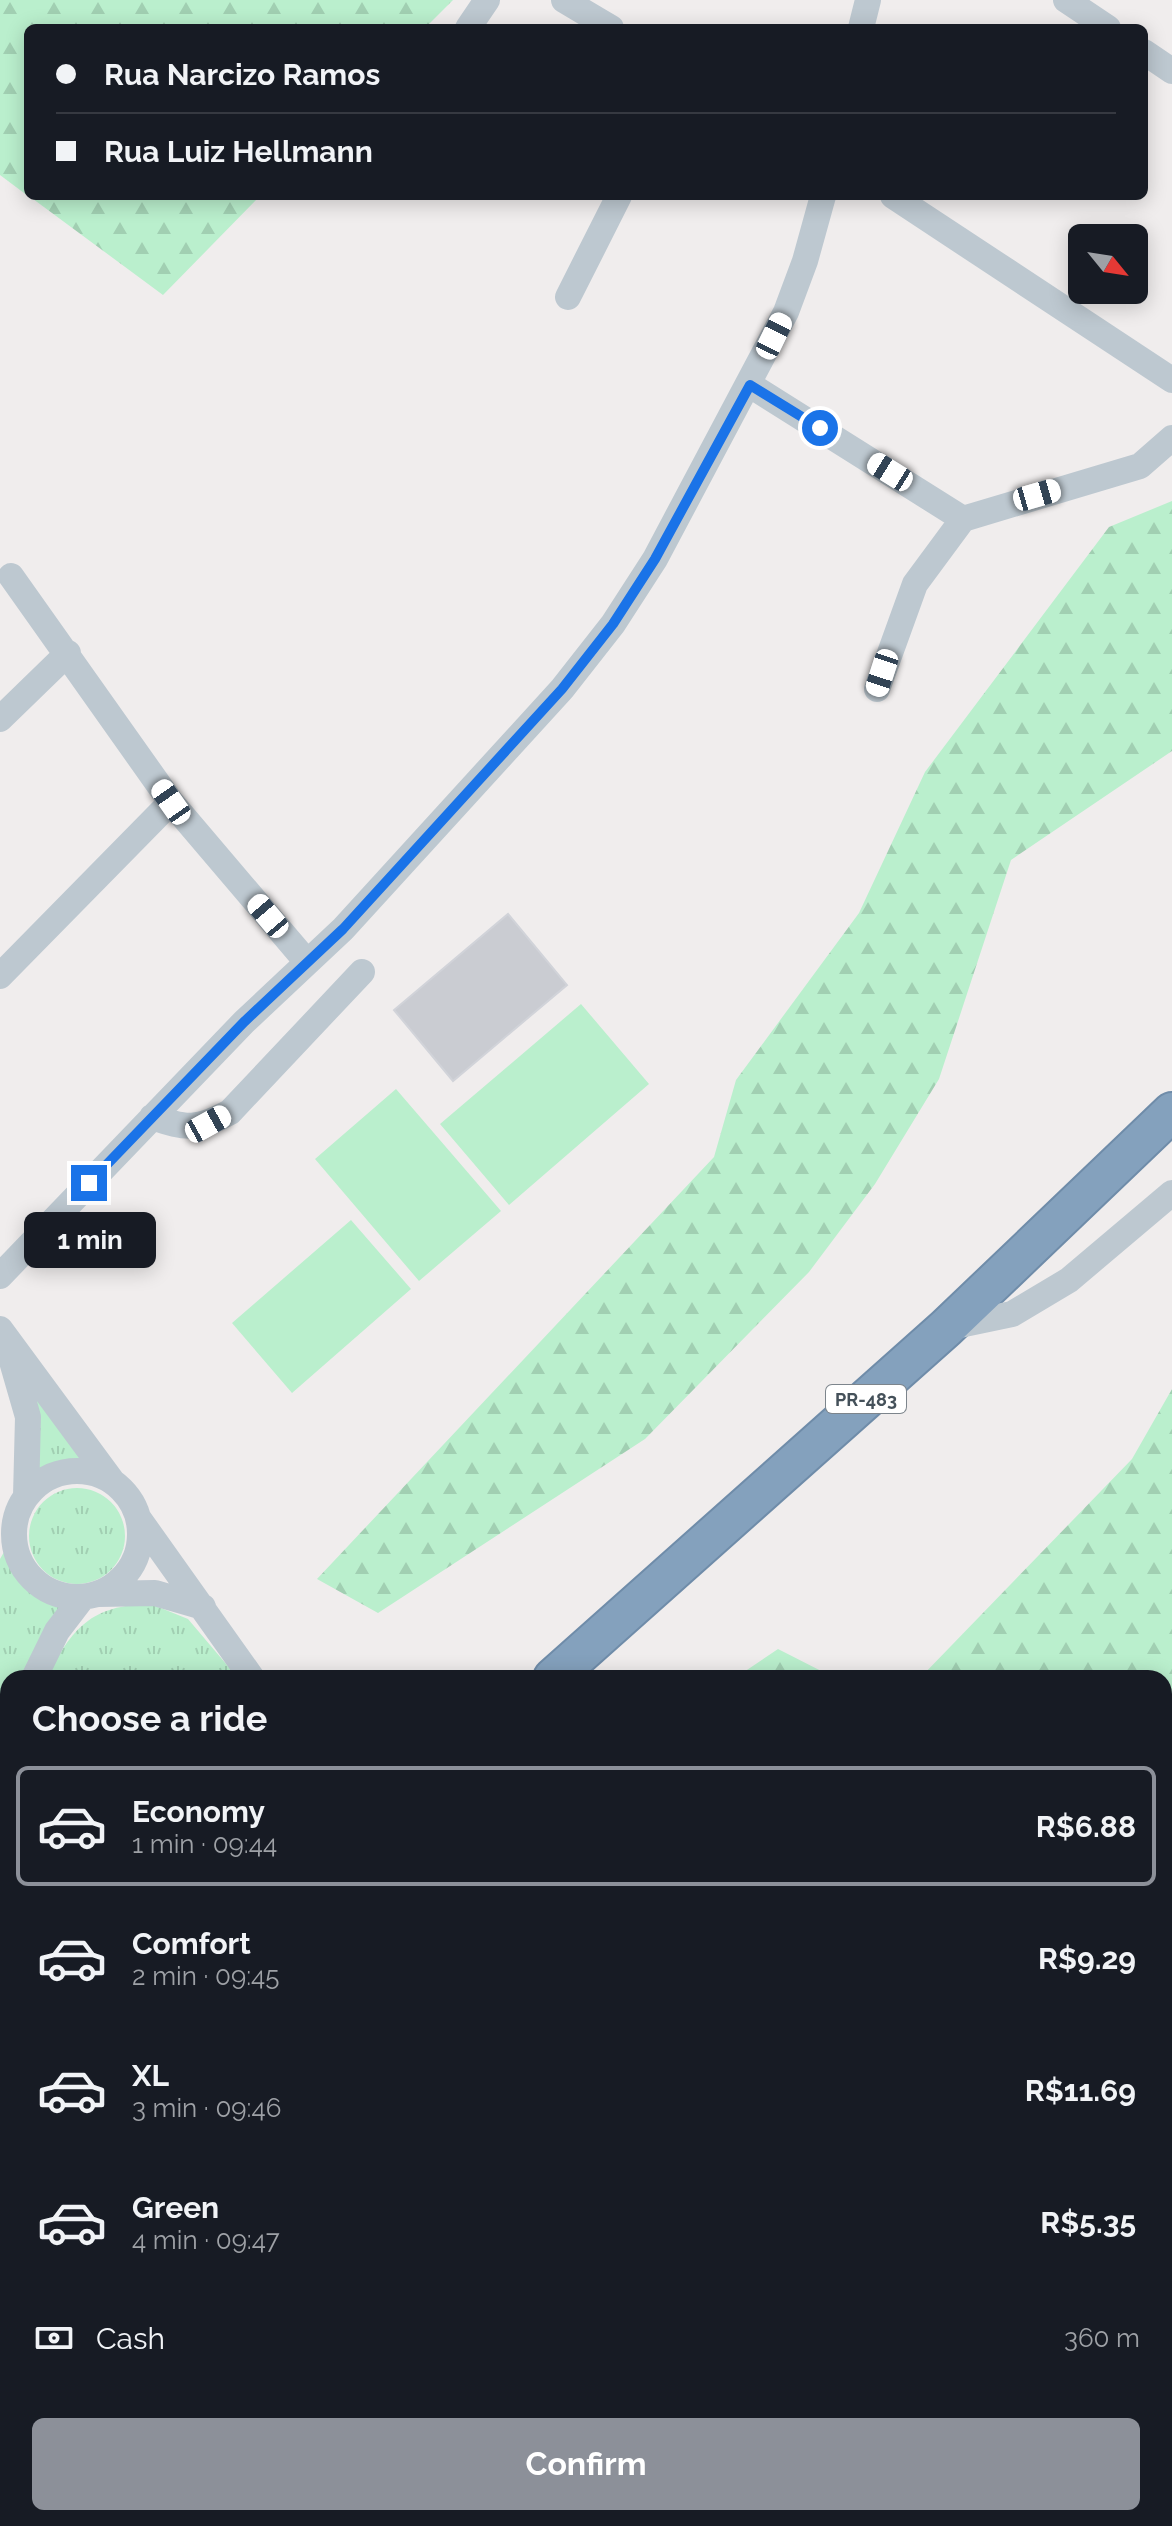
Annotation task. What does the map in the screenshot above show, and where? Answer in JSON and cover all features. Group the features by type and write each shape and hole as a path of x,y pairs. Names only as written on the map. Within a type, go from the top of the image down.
{"highway":[{"name":"PR-483","path":"562,1670 946,1328 1172,1112"}],"street":[{"path":"471,24 487,0"},
{"path":"564,0 604,24"},
{"path":"862,24 868,0"},
{"path":"1066,0 1102,24"},
{"path":"1148,55 1172,71"},
{"path":"568,297 615,211 618,200"},
{"path":"0,1276 152,1117 343,929 562,689 613,624 655,559 786,312 805,261 822,200"},
{"path":"899,200 1172,380"},
{"path":"750,385 963,519"},
{"path":"877,689 915,584 963,519 1140,466 1172,438"},
{"path":"11,576 171,802 307,962"},
{"path":"0,719 68,653"},
{"path":"0,976 171,802"},
{"path":"152,1117 185,1128 208,1124 230,1112 362,972"},
{"path":"946,1328 1012,1314 1069,1280 1172,1193"},
{"path":"0,1331 112,1481"},
{"path":"0,1331 19,1378 28,1417 15,1548 29,1575 53,1593 91,1596 155,1593 203,1607"},
{"path":"0,1547 21,1507 51,1476 66,1472 98,1474 124,1491 139,1519 246,1670"},
{"path":"38,1670 57,1631 91,1596 124,1577 133,1564 138,1550 139,1519"}],"green space":[{"path":"0,0 453,0 429,24 24,24 24,193 0,175"},
{"path":"34,200 256,200 163,295"},
{"path":"1172,501 1172,751 1011,860 939,1079 875,1184 809,1272 645,1439 378,1613 317,1579 714,1157 736,1080 859,913 925,772 1109,527"},
{"path":"581,1004 649,1084 509,1205 440,1124"},
{"path":"396,1089 501,1211 419,1281 315,1159"},
{"path":"351,1220 411,1289 292,1393 232,1323"},
{"path":"29,1379 88,1463 62,1464 39,1476"},
{"path":"1172,1389 1172,1670 928,1670 1132,1459"},
{"path":"77,1488 95,1492 111,1502 121,1518 125,1536 121,1554 111,1570 95,1580 77,1584 59,1580 43,1570 33,1554 29,1536 33,1518 43,1502 59,1492"},
{"path":"8,1545 14,1569 27,1587 46,1599 70,1605 30,1670 0,1670 0,1559"},
{"path":"151,1604 188,1619 231,1670 51,1670 65,1645 86,1623 98,1615 130,1605"},
{"path":"778,1649 819,1670 747,1670"}],"building":[{"path":"508,914 567,985 453,1081 394,1010"}],"route":[{"path":"89,1183 244,1022 343,929 562,689 613,624 655,559 689,491 750,385 820,428"}]}
